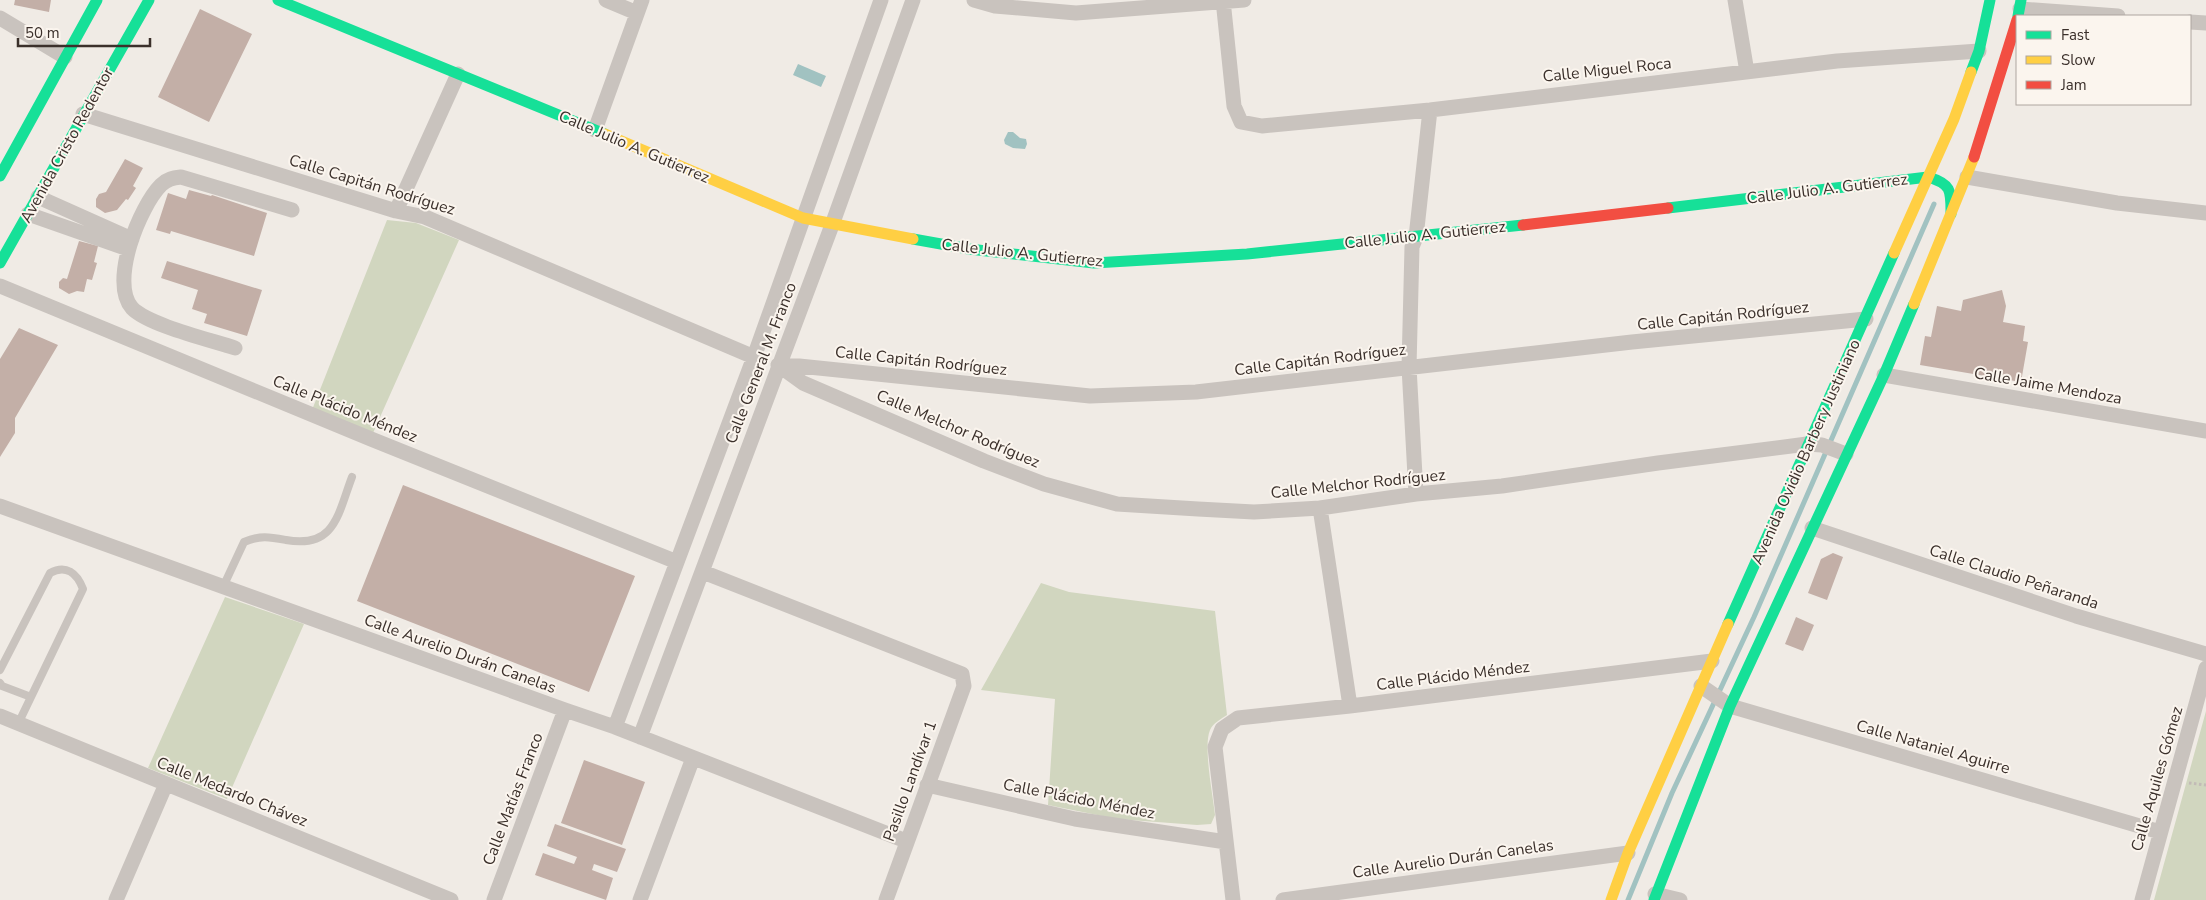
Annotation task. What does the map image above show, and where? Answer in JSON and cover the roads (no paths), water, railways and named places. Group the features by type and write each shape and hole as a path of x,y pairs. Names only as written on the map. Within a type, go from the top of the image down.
{"street":[{"path":"0,176 97,0"},
{"name":"Avenida Cristo Redentor","path":"0,263 149,0"},
{"name":"Calle Julio A. Gutierrez","path":"278,0 804,218 832,225 968,249 1094,263 1247,254 1928,178"},
{"path":"595,130 640,6 606,0"},
{"name":"Calle General M. Franco","path":"615,727 754,357 881,0"},
{"name":"Calle General M. Franco","path":"640,737 832,225 913,0"},
{"path":"974,0 995,6 1076,13 1244,0"},
{"path":"1735,0 1747,72"},
{"name":"Avenida Ovidio Barbery Justiniano","path":"1654,897 1716,697 1712,661 1815,445 1866,319 1954,119 1979,51 1990,0"},
{"name":"Calle Miguel Roca","path":"1223,1 1234,106 1241,122 1262,126 1430,110 1837,61 1979,51"},
{"path":"2019,11 2098,15"},
{"path":"0,18 65,57"},
{"name":"Avenida Ovidio Barbery Justiniano","path":"1610,900 1628,853 1812,528 1841,452 1884,375 1951,214 1960,176 1985,128 2016,21"},
{"path":"2191,22 2206,23"},
{"path":"396,211 458,74"},
{"path":"1416,494 1409,367 1412,247 1416,236 1430,110"},
{"name":"Calle Capitán Rodríguez","path":"83,114 396,211 425,217 754,357"},
{"path":"1942,147 1944,162"},
{"path":"1960,176 2117,203 2206,213"},
{"path":"235,348 155,321 139,314 131,307 126,294 123,271 130,244 154,194 161,184 170,178 182,177 292,210"},
{"path":"1928,178 1942,181 1951,192 1951,214"},
{"path":"38,197 130,244"},
{"path":"28,214 130,244"},
{"name":"Calle Plácido Méndez","path":"0,286 370,439 677,562"},
{"name":"Calle Capitán Rodríguez","path":"778,365 1090,396 1196,392 1409,367 1866,319"},
{"name":"Calle Melchor Rodríguez","path":"778,365 803,383 984,461 1044,484 1117,504 1254,512 1320,508 1416,494 1502,486 1658,463 1815,445 1841,452"},
{"name":"Calle Jaime Mendoza","path":"1884,375 2206,432"},
{"name":"Calle Aurelio Durán Canelas","path":"0,506 615,727 906,841"},
{"path":"1320,508 1350,706"},
{"name":"Calle Claudio Peñaranda","path":"1812,528 2076,616 2206,654"},
{"name":"Pasillo Landívar 1","path":"703,572 962,674 964,686 886,900"},
{"path":"642,656 666,665"},
{"name":"Calle Plácido Méndez","path":"927,785 1074,819 1226,842 1215,747 1222,729 1238,718 1712,661"},
{"name":"Calle Aquiles Gómez","path":"2142,900 2206,668"},
{"name":"Calle Nataniel Aguirre","path":"1716,697 2160,832"},
{"name":"Calle Matías Franco","path":"494,900 565,710"},
{"name":"Calle Medardo Chávez","path":"0,716 451,900"},
{"path":"640,900 693,758"},
{"path":"116,900 166,784"},
{"path":"1226,842 1233,900"},
{"name":"Calle Aurelio Durán Canelas","path":"1282,900 1628,853"},
{"path":"1654,897 1680,900"}],"lane":[{"path":"223,587 244,542 264,536 299,542 319,539 327,533 337,519 352,477"},
{"path":"0,670 50,573 58,568 64,568 72,572 81,582 83,589 18,724"},
{"path":"0,683 2,686 31,697"}],"water":[{"path":"798,64 826,76 821,87 793,75"},
{"path":"1008,132 1013,132 1020,138 1026,139 1025,149 1013,148 1005,144 1004,140"}],"waterway":[{"path":"1628,900 1672,793 1754,617 1934,204"}]}
